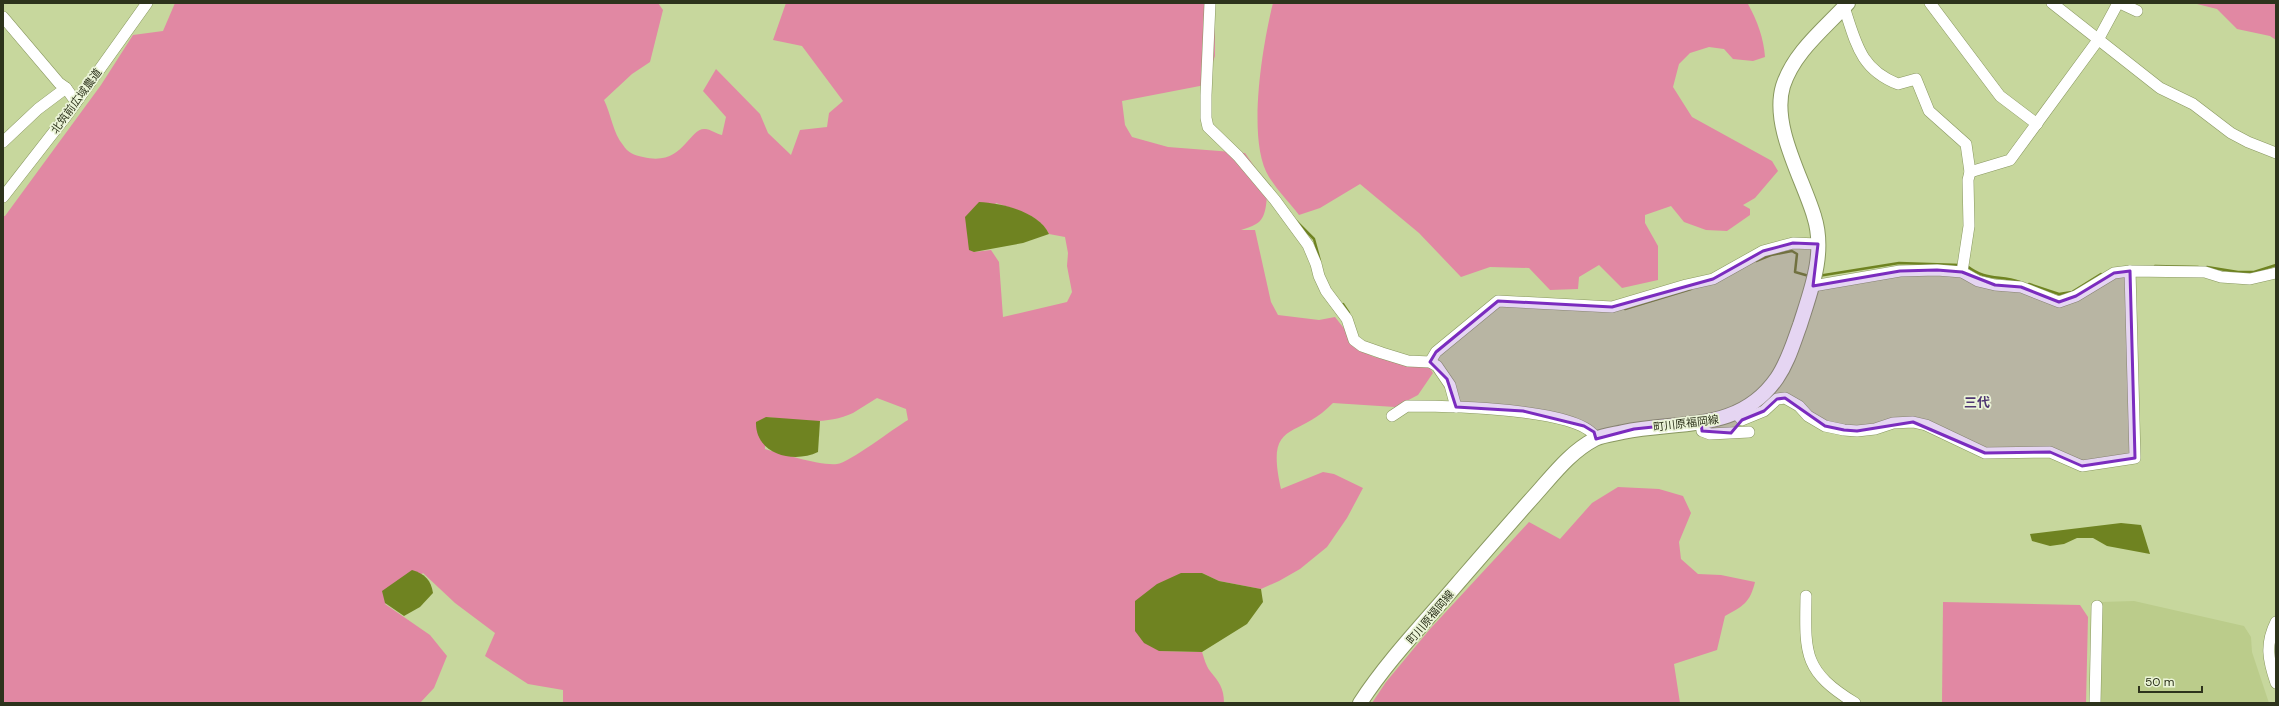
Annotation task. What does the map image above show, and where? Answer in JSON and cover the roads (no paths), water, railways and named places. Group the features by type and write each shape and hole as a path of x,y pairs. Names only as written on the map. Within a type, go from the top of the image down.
{"main road":[{"name":"町川原福岡線","path":"1360,703 1392,661 1511,521 1564,462 1577,451 1596,439 1634,429 1739,417 1771,385 1787,361 1813,286 1818,244 1815,219 1784,131 1780,109 1782,89 1790,69 1804,49 1846,5"}],"street":[{"name":"北筑前広域農道","path":"3,197 76,102 147,3"},
{"path":"1210,3 1206,95 1206,118 1208,128 1238,156 1275,200 1308,245 1326,291 1347,319 1354,340 1362,346 1408,361 1430,362 1437,366 1447,379 1456,407"},
{"path":"1930,3 2000,96 2037,124"},
{"path":"1970,172 2010,160 2098,40 2119,3 2137,11"},
{"path":"1846,5 1855,42 1866,61 1882,78 1898,84 1916,79 1929,111 1966,144 1970,172 1968,180 1969,226 1962,272"},
{"path":"2055,5 2160,88 2193,104 2243,139 2276,153"},
{"path":"3,17 59,83 66,88 76,102"},
{"path":"3,142 38,109 66,88"},
{"path":"1430,362 1436,352 1498,301 1612,307 1686,285 1713,279 1763,251 1794,243 1818,244"},
{"path":"1813,286 1900,272 1937,270 1962,272 1978,281 2021,287 2059,302 2076,296 2114,274 2130,271 2205,272 2221,277 2250,279 2276,273"},
{"path":"1730,434 1739,417 1764,411 1777,399 1785,398 1799,406 1808,416 1825,426 1844,430 1857,431 1875,429 1894,423 1912,422 1926,425 1985,453 2050,452 2082,466 2135,458 2130,271"},
{"path":"1771,385 1778,392 1780,398"},
{"path":"1392,416 1407,406 1523,411 1584,426 1594,432 1596,439"},
{"path":"1701,422 1702,432 1710,434 1748,432"},
{"path":"1806,596 1805,635 1810,661 1825,683 1855,703"},
{"path":"2095,703 2097,606"},
{"path":"2276,622 2268,644 2268,659 2276,682"}],"waterway":[{"path":"1296,221 1314,239 1320,261"},
{"path":"1756,261 1771,255 1792,251 1797,254 1795,272 1809,276"},
{"path":"1818,276 1899,263 1960,265"},
{"path":"2207,267 2238,272 2254,272 2276,265"},
{"path":"1967,266 1980,274 2020,282"},
{"path":"2155,266 2198,267"},
{"path":"2029,284 2059,294 2072,292 2101,274"},
{"path":"1625,309 1691,289"},
{"path":"1343,304 1349,313"}],"district":[{"name":"三代","path":"1977,402"}]}
